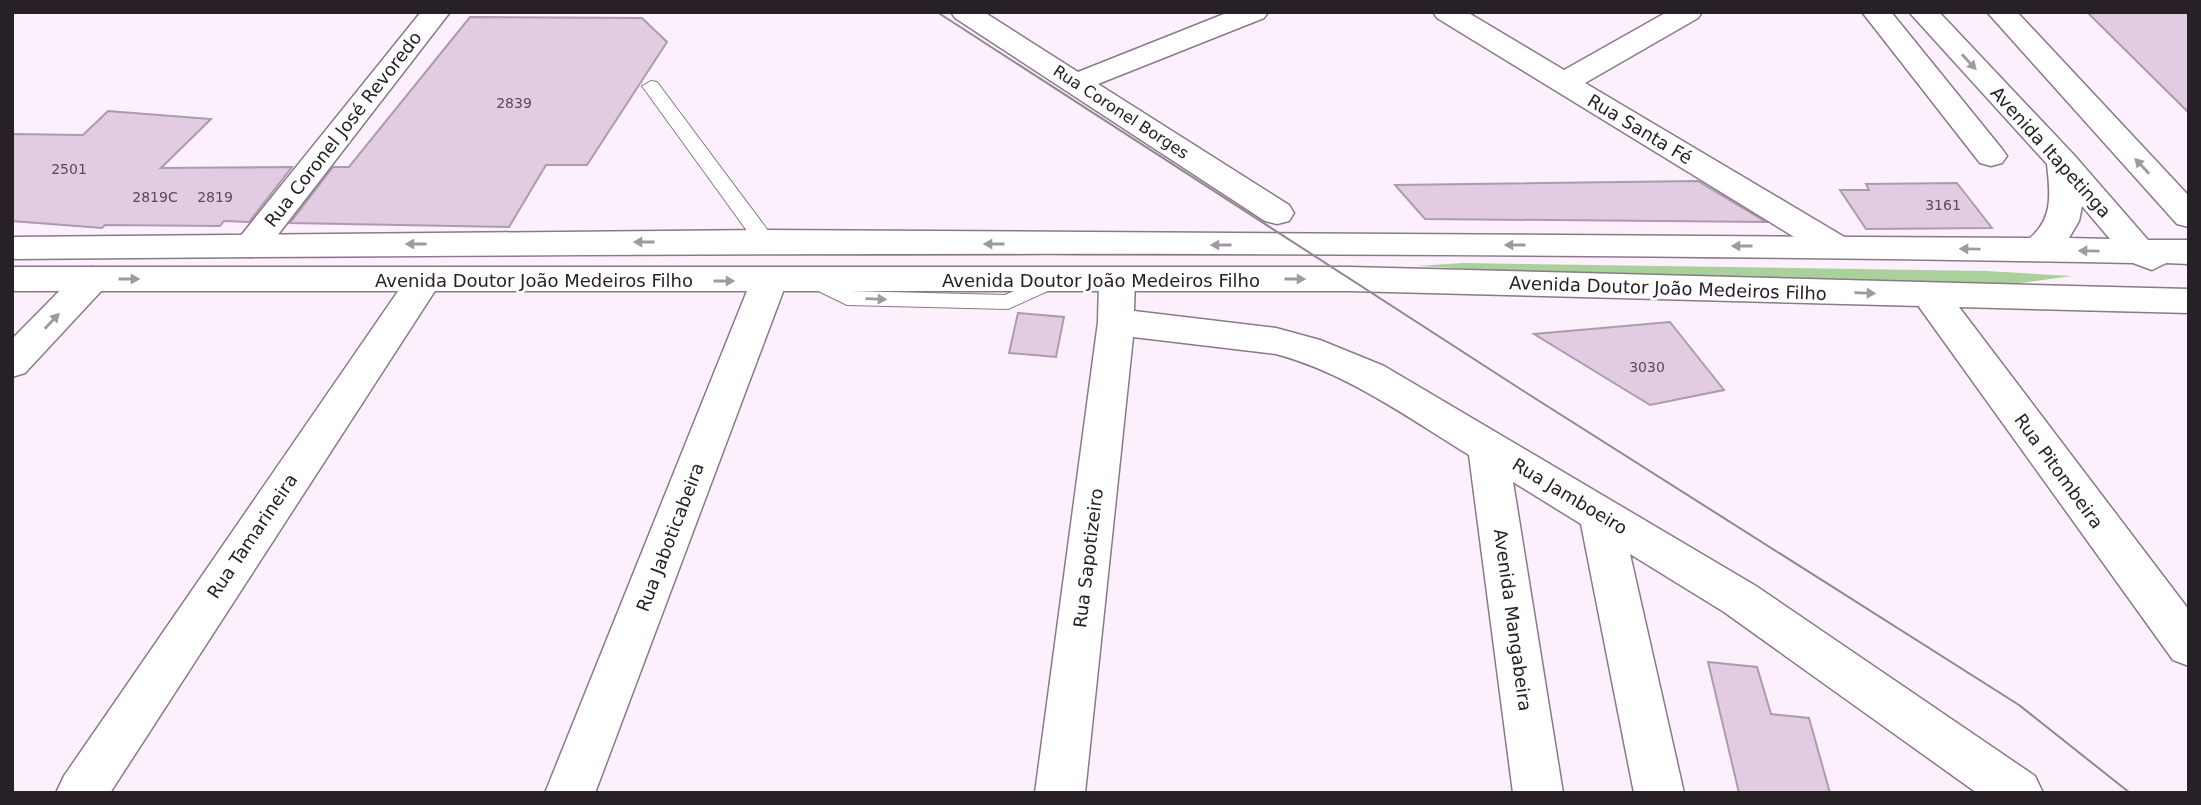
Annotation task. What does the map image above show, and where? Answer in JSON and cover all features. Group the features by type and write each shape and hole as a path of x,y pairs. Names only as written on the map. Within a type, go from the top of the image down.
{"street":[{"name":"Rua Coronel José Revoredo","path":"251,246 436,12"},
{"name":"Rua Coronel Borges","path":"965,12 1277,213"},
{"path":"1075,83 1254,12"},
{"name":"Rua Santa Fé","path":"1447,12 1834,246"},
{"path":"1563,83 1688,12"},
{"path":"1875,12 1991,156"},
{"name":"Avenida Itapetinga","path":"1923,12 2063,162 2139,251 2189,277"},
{"path":"2001,12 2189,216"},
{"path":"2038,250 2054,237 2063,224 2067,192 2063,162"},
{"name":"Avenida Doutor João Medeiros Filho","path":"13,272 251,246 767,261 813,280 1350,279 2189,301"},
{"name":"Avenida Doutor João Medeiros Filho","path":"13,272 92,279 424,280 767,261 1834,246 2189,252"},
{"name":"Rua Jaboticabeira","path":"570,793 767,261"},
{"path":"12,363 92,279"},
{"name":"Rua Tamarineira","path":"81,793 424,280"},
{"path":"1116,322 1117,280"},
{"path":"2047,298 2064,289 2189,292"},
{"name":"Rua Pitombeira","path":"1930,295 2189,646"},
{"name":"Rua Jamboeiro","path":"1116,322 1276,341 1307,349 1371,376 1783,627 2018,793"},
{"name":"Rua Sapotizeiro","path":"1060,793 1116,322"},
{"name":"Avenida Mangabeira","path":"1488,446 1538,793"},
{"path":"1600,514 1659,793"}],"lane":[{"path":"652,86 767,261"}],"green space":[{"path":"1463,263 1986,271 2072,276 1939,294 1417,266"}],"building":[{"path":"2087,12 2189,12 2189,113"},
{"path":"470,17 642,18 667,42 587,165 546,165 509,227 290,223 333,167 349,167"},
{"path":"108,111 211,119 161,168 292,167 249,222 224,221 220,226 105,225 102,228 12,221 12,134 83,135"},
{"path":"1698,181 1766,222 1425,219 1395,185"},
{"path":"1957,183 1992,228 1866,229 1840,190 1869,190 1866,184"},
{"path":"1018,313 1064,317 1056,357 1009,353"},
{"path":"1670,322 1724,390 1650,405 1534,334"},
{"path":"1708,662 1757,667 1771,714 1809,718 1830,793 1739,793"}],"tram line":[{"path":"937,12 1525,392 2019,705 2130,793"}]}
